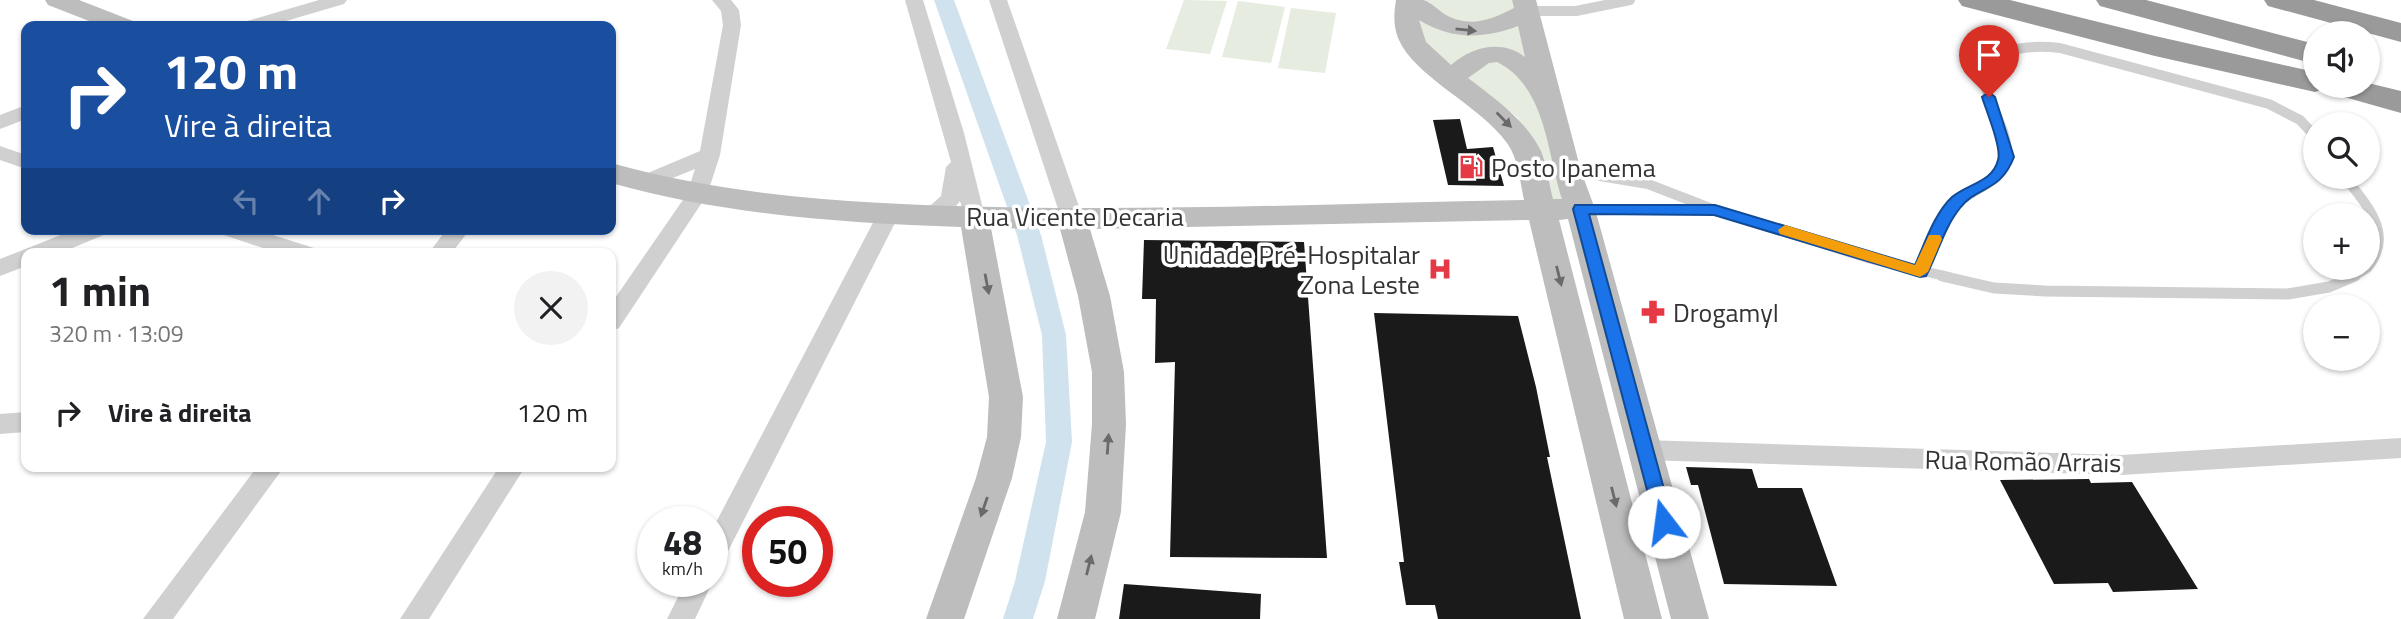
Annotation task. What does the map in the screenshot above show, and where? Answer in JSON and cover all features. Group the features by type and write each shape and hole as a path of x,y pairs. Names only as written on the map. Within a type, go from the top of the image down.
{"highway":[{"path":"1973,0 2143,43 2303,77"},
{"path":"2033,0 2303,77"},
{"path":"2111,0 2303,51"},
{"path":"2163,0 2303,36"},
{"path":"2278,0 2401,33"},
{"path":"2380,55 2401,60"},
{"path":"2380,76 2398,92"},
{"path":"2380,90 2398,92"},
{"path":"2380,90 2398,92"}],"street":[{"path":"60,0 112,21"},
{"path":"274,21 338,0"},
{"path":"616,315 697,195 710,155 732,25 730,10 721,0"},
{"path":"914,0 954,132 985,218 1006,397 1004,437 994,478 945,619"},
{"path":"998,0 1063,218 1084,262 1108,372 1109,424 1103,512 1076,619"},
{"path":"1643,619 1527,152 1516,132 1493,110 1425,56 1408,35 1405,20 1408,0 1440,23 1468,31 1495,28 1526,6 1547,97 1580,209 1690,619"},
{"path":"1451,78 1475,58 1502,55 1524,67 1547,97"},
{"path":"0,123 21,113"},
{"path":"919,216 945,208 953,198 957,183 954,132"},
{"path":"0,153 21,160"},
{"path":"643,183 710,155"},
{"name":"Rua Vicente Decaria","path":"616,175 697,195 888,215 1127,218 1580,209"},
{"path":"728,526 888,215"},
{"path":"1084,262 1093,236 1110,224 1127,218"},
{"path":"51,248 83,235"},
{"path":"247,235 288,248"},
{"path":"0,268 21,260"},
{"path":"0,424 21,422"},
{"name":"Rua Romão Arrais","path":"1644,450 2121,465 2401,448"},
{"path":"157,619 268,472"},
{"path":"414,619 510,472"},
{"path":"681,619 692,597"}],"lane":[{"path":"1526,6 1576,11 1630,0"},
{"path":"1920,272 1940,226 1957,201 1990,182 2002,171 2007,157 1981,75 1984,64 2007,50 2042,46 2060,48 2239,95 2284,110 2303,123"},
{"path":"1567,171 1648,184 1715,210 1920,272 1994,288 2288,294 2322,290 2349,280"},
{"path":"1580,209 1715,210"}],"shaded area":[{"path":"1184,0 1227,1 1210,54 1166,49"},
{"path":"1419,0 1512,0 1565,204 1553,203 1532,139 1517,117 1420,42 1416,15"},
{"path":"1238,1 1285,7 1271,63 1222,57"},
{"path":"1291,8 1336,13 1325,73 1278,68"}],"building":[{"name":"Posto Ipanema","path":"1460,119 1467,149 1493,147 1504,186 1448,185 1433,120"},
{"path":"1144,240 1304,242 1327,558 1170,557 1175,362 1155,363 1156,299 1142,299"},
{"path":"1374,313 1518,316 1536,387 1550,457 1547,457 1581,619 1438,619 1435,605 1406,605 1399,562 1404,562"},
{"path":"1686,467 1752,469 1758,488 1802,488 1837,586 1724,584 1698,485 1691,485"},
{"path":"2089,479 2091,483 2132,482 2198,589 2113,592 2108,583 2054,584 2000,480"},
{"path":"1124,584 1261,594 1260,619 1119,619"}],"waterway":[{"path":"944,0 1029,235 1054,335 1059,442 1030,581 1018,619"}],"slow traffic":[{"path":"1785,230 1871,259 1920,272 1934,239"}],"place":[{"name":"Posto Ipanema","path":"1471,167"},
{"name":"Unidade Pré-Hospitalar Zona Leste","path":"1440,269"},
{"name":"Drogamyl","path":"1653,312"}],"route":[{"path":"1664,522 1580,209 1715,210 1920,272 1940,226 1957,201 1990,182 2002,171 2007,157 1989,97"}]}
